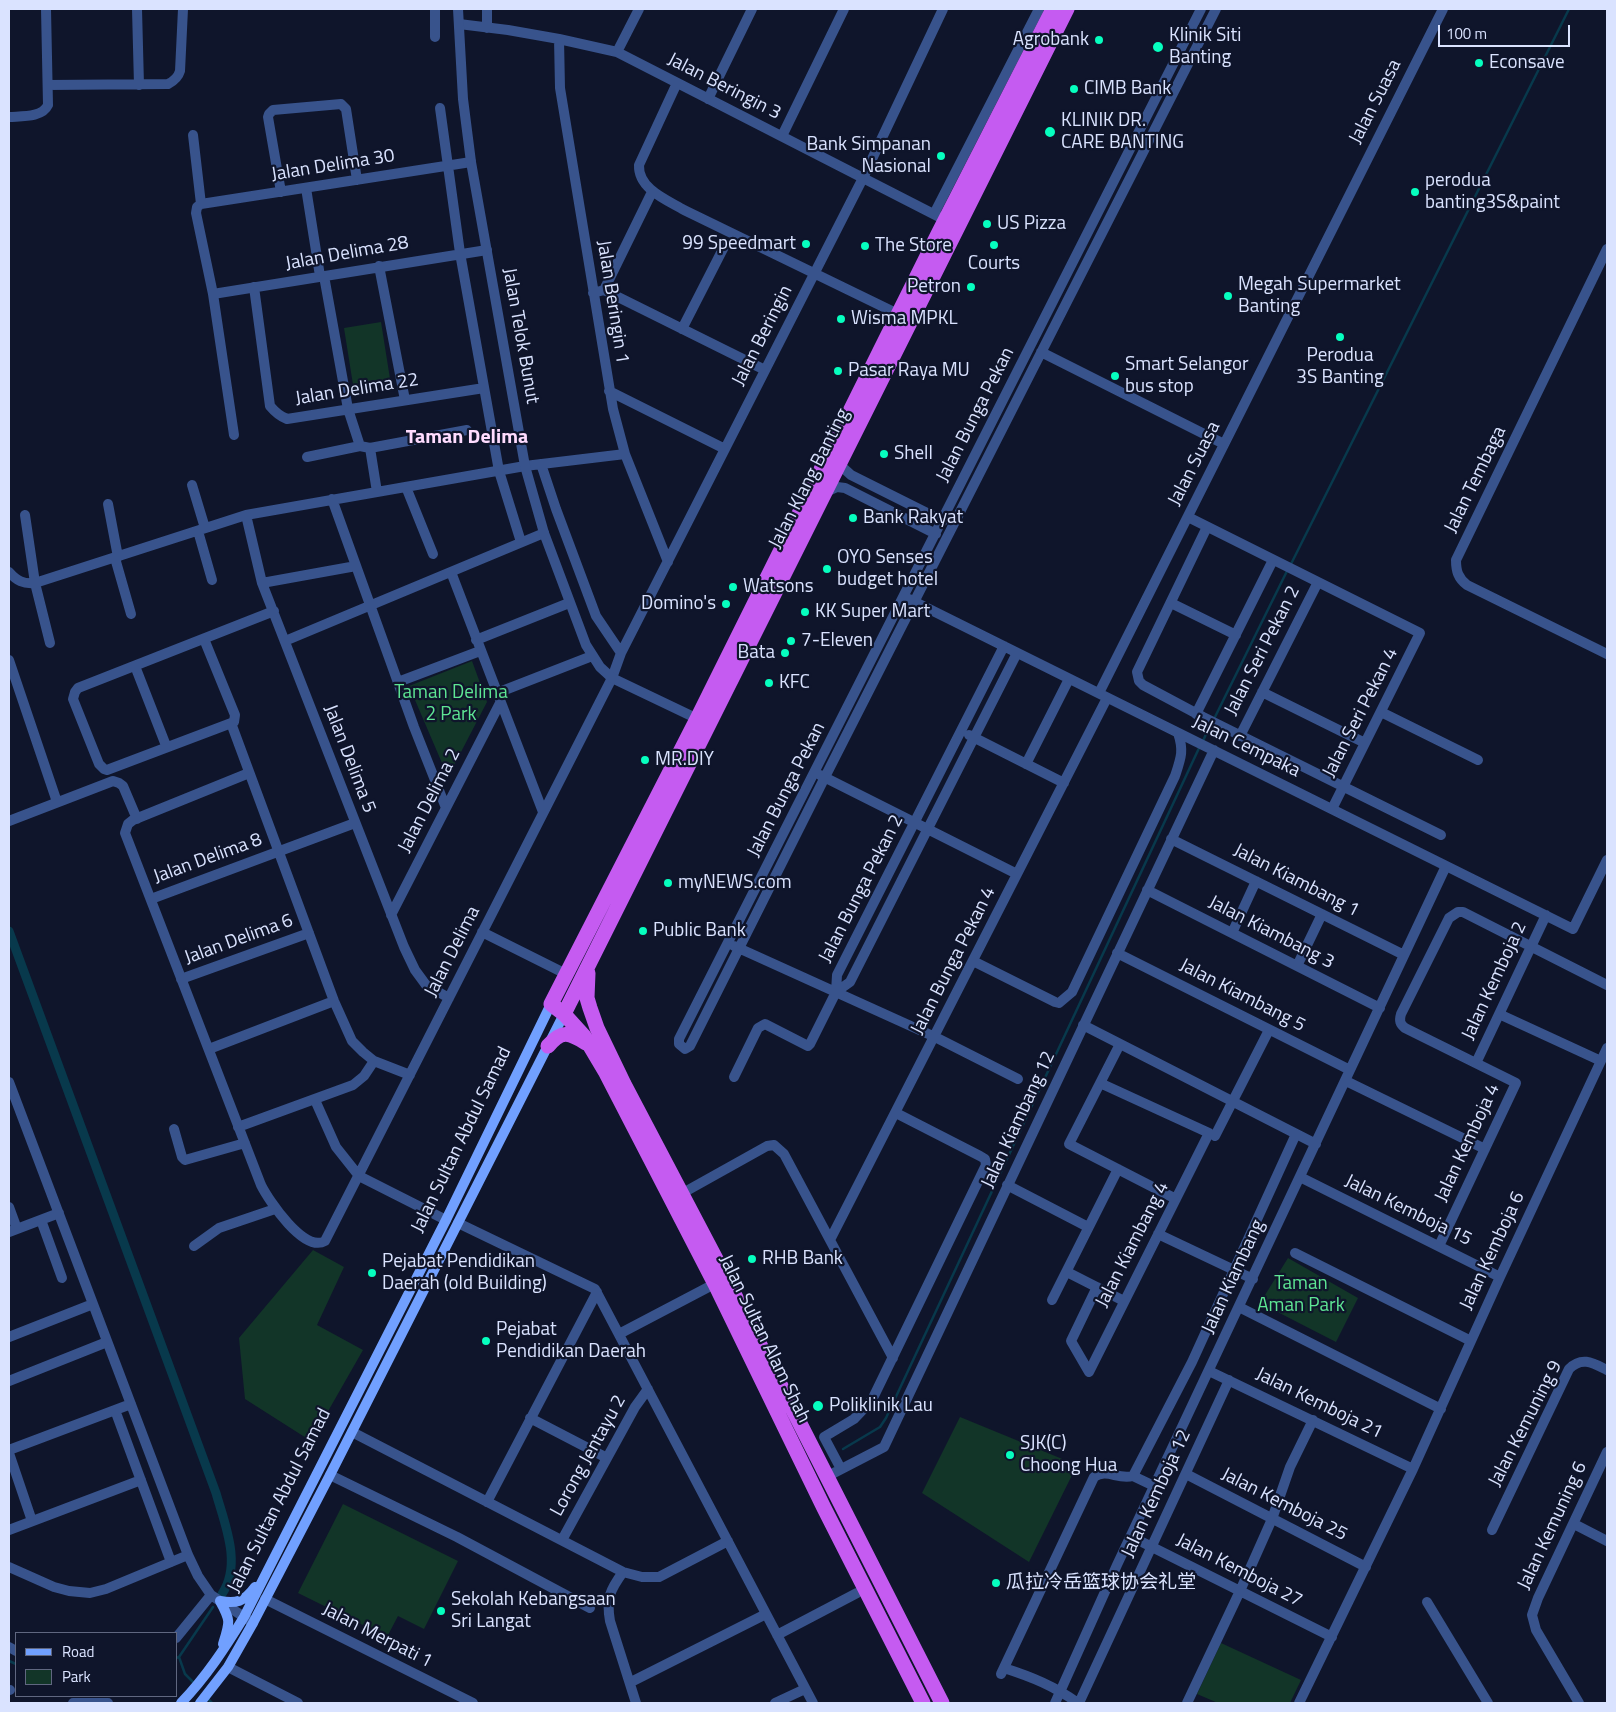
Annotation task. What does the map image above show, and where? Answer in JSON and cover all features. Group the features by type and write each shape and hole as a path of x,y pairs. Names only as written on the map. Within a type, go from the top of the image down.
{"highway":[{"name":"Jalan Klang Banting","path":"703,722 840,465 1067,9"},
{"name":"Jalan Klang Banting","path":"703,722 898,314 939,217 1047,10"},
{"name":"Jalan Sultan Abdul Samad","path":"567,1007 703,722"},
{"name":"Jalan Sultan Abdul Samad","path":"551,1004 703,722"},
{"path":"589,964 586,986 587,998 597,1028"},
{"path":"558,990 567,1007 597,1028"},
{"name":"Jalan Sultan Alam Shah","path":"551,1004 567,1007 591,1046 721,1281 826,1477 942,1703"},
{"name":"Jalan Sultan Alam Shah","path":"597,1028 681,1194 721,1281 770,1399 858,1578 924,1703"},
{"path":"548,1046 560,1034 566,1034 574,1036 591,1046"}],"main road":[{"name":"Jalan Sultan Abdul Samad","path":"181,1703 205,1677 244,1617 446,1220 551,1004"},
{"name":"Jalan Sultan Abdul Samad","path":"200,1703 228,1667 253,1624 567,1007"},
{"path":"215,1598 232,1604 242,1600 251,1593 269,1568"},
{"path":"215,1598 227,1615 229,1623 216,1661"}],"street":[{"path":"9,117 38,114 46,109 48,105 46,9"},
{"path":"137,9 139,85"},
{"path":"48,85 168,84 178,76 183,9"},
{"path":"435,9 435,37"},
{"name":"Jalan Telok Bunut","path":"458,9 463,99 471,162 525,466 544,533 592,656 600,667 612,678 703,722"},
{"path":"487,9 487,28"},
{"path":"618,52 639,9"},
{"path":"708,99 752,9"},
{"path":"782,136 844,9"},
{"name":"Jalan Beringin","path":"612,678 622,653 863,178 943,9"},
{"name":"Jalan Bunga Pekan","path":"1201,9 904,596 820,775 739,948 690,1046 685,1050 680,1047 679,1039 729,943 820,775 914,602 1216,9"},
{"name":"Jalan Suasa","path":"1103,696 1224,444 1443,9"},
{"name":"Jalan Beringin 3","path":"459,24 508,30 618,52 959,227"},
{"name":"Jalan Beringin 1","path":"559,39 560,88 609,391 625,454 668,562"},
{"path":"677,83 639,165 638,171 652,192 684,210 898,314"},
{"path":"281,192 268,117 268,114 273,110 344,105 358,180"},
{"path":"440,108 460,253 499,471 521,542"},
{"path":"192,135 201,204 197,207 196,213 213,294 234,435"},
{"name":"Jalan Delima 30","path":"201,204 471,162"},
{"path":"306,188 348,409 365,447 376,492"},
{"path":"604,290 652,192"},
{"path":"682,329 725,245"},
{"name":"Jalan Tembaga","path":"1607,249 1456,560 1456,568 1461,581 1467,585 1607,654"},
{"name":"Jalan Delima 28","path":"213,294 487,250"},
{"path":"379,266 405,400"},
{"path":"1072,266 1082,271"},
{"name":"Jalan Delima 22","path":"254,287 270,406 276,413 287,419 484,388"},
{"path":"594,293 604,290 765,370"},
{"path":"1041,352 1224,444"},
{"path":"609,391 725,449"},
{"path":"307,456 467,430"},
{"path":"9,572 20,582 35,584 246,515 525,466 625,454"},
{"path":"541,464 596,616 622,653"},
{"path":"840,465 851,475 943,520"},
{"path":"192,485 212,580"},
{"path":"406,487 432,554"},
{"path":"826,492 837,487 845,488 936,534"},
{"path":"332,499 446,808"},
{"path":"108,504 117,557 131,614"},
{"path":"25,515 35,584 50,643"},
{"name":"Jalan Delima 5","path":"246,515 262,583 404,947 419,977 426,985 449,998"},
{"path":"1188,517 1318,582"},
{"path":"1207,527 1137,672 1139,681 1143,686 1199,715 1441,836"},
{"path":"285,641 544,533"},
{"path":"1199,715 1236,635 1277,562"},
{"path":"262,583 356,566"},
{"path":"451,572 543,812"},
{"name":"Jalan Seri Pekan 4","path":"1318,582 1420,633 1332,809"},
{"name":"Jalan Seri Pekan 2","path":"1240,736 1318,582"},
{"name":"Jalan Cempaka","path":"904,596 1573,929 1607,860"},
{"path":"476,640 570,603"},
{"path":"1171,603 1236,635"},
{"path":"204,639 235,716 234,722 107,770 104,769 99,764 73,699 75,692 81,686 274,611"},
{"name":"Jalan Bunga Pekan 2","path":"836,992 837,976 1004,646"},
{"path":"398,682 480,651"},
{"name":"Jalan Bunga Pekan 2","path":"836,992 850,982 1017,653"},
{"path":"497,693 592,656"},
{"path":"9,660 57,802"},
{"path":"135,666 165,743"},
{"name":"Jalan Delima","path":"275,1208 294,1230 315,1243 321,1244 326,1241 612,678"},
{"path":"1026,764 1069,678"},
{"path":"1262,692 1365,744"},
{"name":"Jalan Bunga Pekan 4","path":"830,1240 1064,783 1103,696"},
{"name":"Jalan Delima 2","path":"391,915 500,703"},
{"path":"1381,712 1478,760"},
{"path":"230,723 334,1001 352,1041 374,1061 410,1075"},
{"path":"962,731 1064,783"},
{"path":"973,961 1055,1002 1059,1003 1068,997 1175,776 1182,752 1182,744 1178,733"},
{"name":"Jalan Kiambang 12","path":"826,1477 884,1447 1214,750"},
{"path":"194,1246 220,1228 275,1208 261,1185 244,1143 127,838 126,829 133,821 249,773"},
{"path":"820,775 1017,874"},
{"path":"9,821 113,781 123,786 133,821"},
{"name":"Jalan Delima 8","path":"150,899 355,823"},
{"name":"Jalan Kiambang 1","path":"1171,839 1404,955"},
{"name":"Jalan Kiambang","path":"1055,1703 1117,1565 1132,1537 1154,1486 1446,866"},
{"path":"1232,932 1256,881"},
{"name":"Jalan Kiambang 3","path":"1147,890 1380,1008"},
{"path":"1476,1063 1405,1028 1400,1022 1401,1014 1448,918 1458,912 1463,912 1607,985"},
{"path":"1297,966 1322,914"},
{"name":"Jalan Kemboja 2","path":"1476,1063 1546,915"},
{"path":"482,932 566,974"},
{"name":"Jalan Delima 6","path":"181,979 309,933"},
{"path":"729,943 935,1037 1018,1079"},
{"name":"Jalan Kiambang 5","path":"1117,953 1350,1070"},
{"path":"734,1077 758,1028 762,1024 808,1046 836,992"},
{"path":"208,1050 334,1001"},
{"path":"1499,1014 1601,1061"},
{"path":"1083,1025 1316,1144"},
{"name":"Jalan Kiambang 4","path":"1097,1287 1071,1341 1088,1372 1176,1199 1233,1102 1269,1030"},
{"path":"1120,1044 1069,1144 1176,1199"},
{"name":"Jalan Kemboja 6","path":"1299,1703 1413,1469 1607,1048"},
{"path":"238,1127 353,1085 364,1076 374,1061"},
{"name":"Jalan Kemboja 4","path":"1438,1246 1516,1083 1476,1063"},
{"path":"1346,1081 1485,1149"},
{"path":"9,1082 188,1555 198,1576 215,1598 253,1624"},
{"path":"1100,1083 1212,1135"},
{"path":"315,1100 336,1147 359,1176 446,1220"},
{"path":"841,1469 824,1437 854,1419 872,1400 986,1165 985,1159 980,1156 896,1113"},
{"path":"174,1129 182,1157 186,1160 244,1143"},
{"name":"Jalan Kiambang","path":"1133,1476 1192,1362 1296,1134"},
{"path":"681,1194 766,1146 774,1145 784,1154 892,1358"},
{"path":"1052,1300 1118,1169"},
{"name":"Jalan Kemboja 15","path":"1300,1177 1500,1277"},
{"path":"1007,1186 1088,1228"},
{"path":"9,1207 13,1230 58,1213"},
{"path":"41,1220 62,1278"},
{"path":"458,1223 595,1289 812,1703"},
{"path":"1158,1234 1252,1279"},
{"path":"1295,1253 1471,1341"},
{"path":"1067,1272 1124,1301"},
{"path":"618,1334 721,1281"},
{"path":"487,1502 597,1292"},
{"path":"9,1337 93,1304"},
{"path":"1239,1308 1441,1409"},
{"path":"9,1380 107,1342"},
{"name":"Jalan Kemuning 9","path":"1492,1530 1569,1369 1578,1362 1586,1361 1607,1370"},
{"name":"Jalan Kemboja 21","path":"1209,1371 1413,1469"},
{"name":"Jalan Kemboja 12","path":"1079,1703 1229,1380"},
{"name":"Lorong Jentayu 2","path":"562,1540 635,1407 648,1389"},
{"path":"32,1521 9,1451 131,1404"},
{"path":"115,1410 171,1562"},
{"path":"530,1418 607,1458"},
{"path":"1187,1703 1240,1591 1272,1519 1290,1467 1313,1420"},
{"path":"352,1432 623,1572 642,1577 659,1577 728,1542"},
{"name":"Jalan Kemuning 6","path":"1579,1703 1536,1630 1532,1616 1538,1598 1607,1452"},
{"path":"1079,1703 1040,1680 1003,1671 1094,1477 1105,1473 1124,1478 1133,1476 1154,1486"},
{"name":"Jalan Kemboja 25","path":"1186,1474 1366,1567"},
{"path":"330,1475 457,1537 590,1608"},
{"path":"9,1530 141,1480"},
{"path":"1574,1524 1607,1540"},
{"name":"Jalan Kemboja 27","path":"1132,1537 1332,1637"},
{"path":"9,1567 54,1587 90,1593 106,1589 188,1555"},
{"path":"623,1572 610,1593 608,1608 636,1703"},
{"path":"777,1635 857,1594"},
{"path":"178,1636 215,1598"},
{"name":"Jalan Merpati 1","path":"265,1599 473,1703"},
{"path":"1427,1602 1488,1703"},
{"path":"631,1682 766,1614"},
{"path":"906,1669 920,1661"},
{"path":"228,1667 298,1703"},
{"path":"775,1703 805,1689"},
{"path":"73,1703 108,1703"}],"green space":[{"path":"381,322 391,385 354,391 344,328"},
{"name":"Taman Delima 2 Park","path":"472,661 487,702 448,777 409,686"},
{"path":"313,1250 344,1267 317,1325 363,1350 311,1441 245,1399 239,1338"},
{"name":"Taman Aman Park","path":"1288,1258 1358,1298 1336,1342 1260,1303"},
{"path":"960,1417 1077,1465 1029,1562 922,1493"},
{"path":"343,1504 458,1561 424,1629 398,1616 387,1637 298,1593"},
{"path":"1221,1643 1301,1680 1290,1703 1218,1703 1197,1694"}],"waterway":[{"path":"1291,564 1569,9"},
{"path":"1214,719 1288,569"},
{"path":"1203,741 1211,723"},
{"path":"843,1449 880,1427 886,1418 1200,746"},
{"path":"9,931 216,1493 227,1531 231,1557 231,1570 222,1594"},
{"path":"178,1657 213,1607"},
{"path":"179,1657 185,1674 194,1683"},
{"path":"9,1661 15,1664"},
{"path":"208,1699 212,1703"}],"place":[{"name":"Agrobank","path":"1099,40"},
{"name":"Klinik Siti Banting","path":"1158,47"},
{"name":"Econsave","path":"1479,63"},
{"name":"CIMB Bank","path":"1074,89"},
{"name":"KLINIK DR. CARE BANTING","path":"1050,132"},
{"name":"Bank Simpanan Nasional","path":"941,156"},
{"name":"perodua banting3S&paint","path":"1415,192"},
{"name":"US Pizza","path":"987,224"},
{"name":"99 Speedmart","path":"806,244"},
{"name":"Courts","path":"994,245"},
{"name":"The Store","path":"865,246"},
{"name":"Petron","path":"971,287"},
{"name":"Megah Supermarket Banting","path":"1228,296"},
{"name":"Wisma MPKL","path":"841,319"},
{"name":"Perodua 3S Banting","path":"1340,337"},
{"name":"Pasar Raya MU","path":"838,371"},
{"name":"Smart Selangor bus stop","path":"1115,376"},
{"name":"Shell","path":"884,454"},
{"name":"Bank Rakyat","path":"853,518"},
{"name":"OYO Senses budget hotel","path":"827,569"},
{"name":"Watsons","path":"733,587"},
{"name":"Domino's","path":"726,604"},
{"name":"KK Super Mart","path":"805,612"},
{"name":"7-Eleven","path":"791,641"},
{"name":"Bata","path":"785,653"},
{"name":"KFC","path":"769,683"},
{"name":"MR.DIY","path":"645,760"},
{"name":"myNEWS.com","path":"668,883"},
{"name":"Public Bank","path":"643,931"},
{"name":"RHB Bank","path":"752,1259"},
{"name":"Pejabat Pendidikan Daerah (old Building)","path":"372,1273"},
{"name":"Pejabat Pendidikan Daerah","path":"486,1341"},
{"name":"Poliklinik Lau","path":"818,1406"},
{"name":"SJK(C) Choong Hua","path":"1010,1455"},
{"name":"瓜拉冷岳篮球协会礼堂","path":"996,1583"},
{"name":"Sekolah Kebangsaan Sri Langat","path":"441,1611"}],"district":[{"name":"Taman Delima","path":"467,438"}]}
